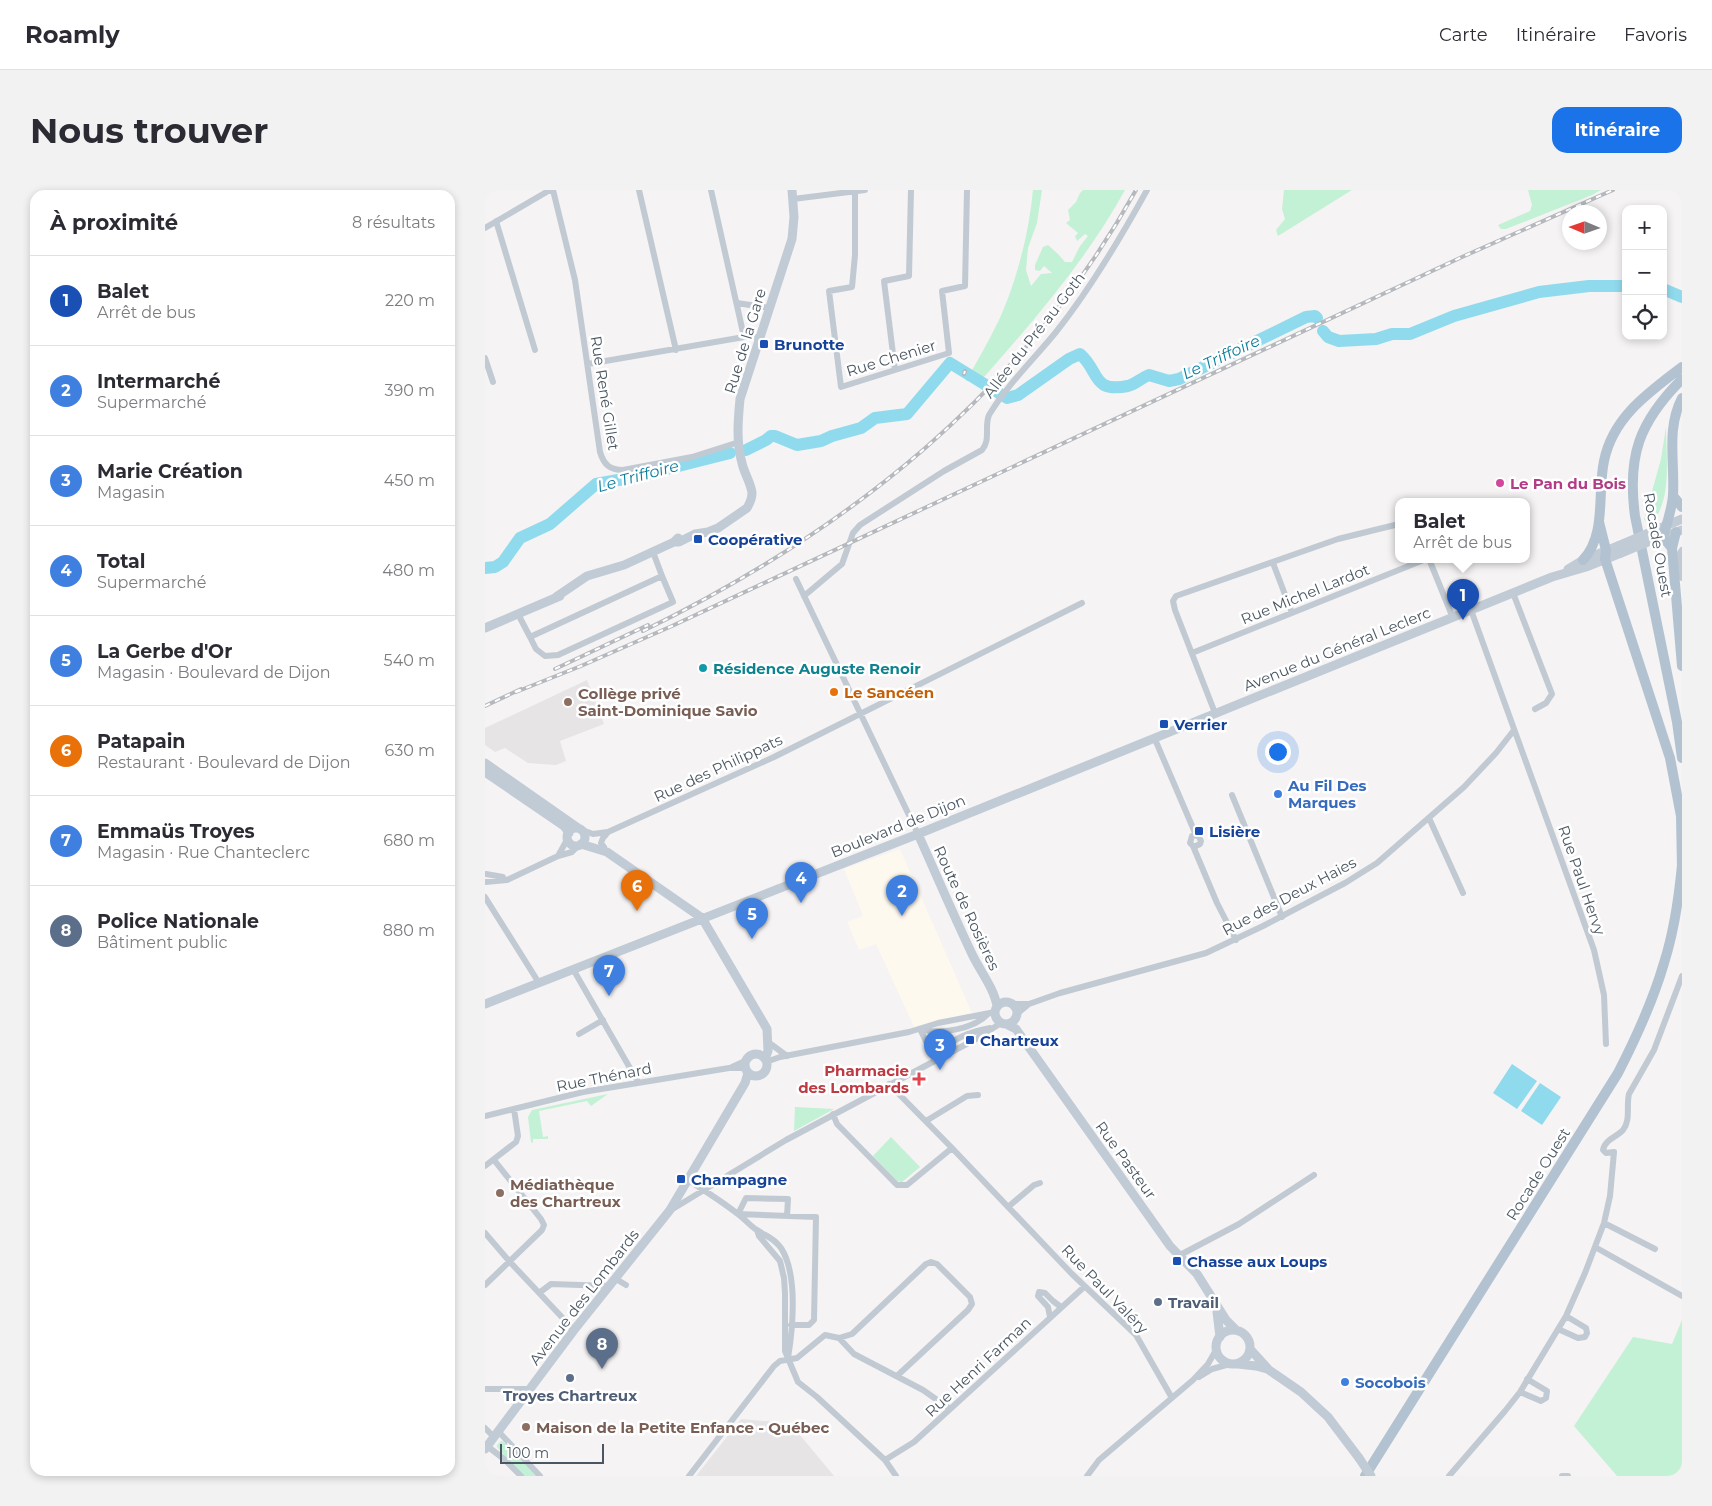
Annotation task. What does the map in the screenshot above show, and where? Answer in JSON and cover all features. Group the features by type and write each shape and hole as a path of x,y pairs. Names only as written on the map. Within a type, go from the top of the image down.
{"main road":[{"path":"1583,560 1592,548 1599,522 1604,462 1614,434 1625,415 1635,404 1682,367"},
{"name":"Rocade Ouest","path":"1682,379 1664,397 1648,419 1635,456 1632,472 1632,496 1677,722 1682,758"},
{"path":"1677,549 1656,536 1666,525 1673,496 1672,433 1675,417 1682,398"},
{"path":"1673,496 1682,507"},
{"name":"Rocade Ouest","path":"1365,1476 1618,1073 1649,1007 1665,963 1682,866 1681,816 1670,758 1606,555 1599,522"},
{"path":"1679,531 1677,549 1682,666"}],"street":[{"path":"485,228 551,190"},
{"name":"Rue René Gillet","path":"551,190 575,280 603,462 613,469 623,470 692,457 739,442"},
{"path":"639,190 676,350"},
{"path":"711,190 744,337"},
{"path":"793,195 861,190"},
{"name":"Rue Chenier","path":"861,190 852,287 829,291 841,387 949,353 942,291 965,286 967,190"},
{"path":"895,370 884,281 909,276 911,190"},
{"name":"Allée du Pré au Goth","path":"804,596 842,564 853,533 860,525 986,446 987,419 994,406 1056,332 1085,292 1147,190"},
{"name":"Rue de la Gare","path":"653,552 674,542 678,538 714,525 721,519 736,514 747,508 751,500 752,492 742,464 739,442 740,399 793,232 793,195"},
{"path":"496,221 535,350"},
{"path":"737,303 770,308"},
{"path":"588,364 744,337 760,337"},
{"path":"485,358 493,382"},
{"path":"1666,525 1682,519"},
{"path":"1215,712 1173,601 1176,596 1338,539 1395,525"},
{"path":"1606,555 1656,536 1679,531"},
{"path":"1677,549 1680,553 1682,578"},
{"path":"485,628 556,597 566,594 589,580 621,570 624,565 653,552 673,602 558,655 545,656 536,649 518,614"},
{"name":"Avenue du Général Leclerc","path":"1559,575 1583,560 1606,555"},
{"name":"Avenue du Général Leclerc","path":"1153,737 1513,593 1559,575 1584,568 1606,555"},
{"path":"1273,563 1292,613"},
{"name":"Rue Michel Lardot","path":"1193,653 1418,563"},
{"path":"1430,563 1453,618"},
{"path":"530,637 662,576"},
{"path":"796,578 918,834"},
{"path":"1513,593 1552,694 1547,703 1535,708"},
{"name":"Rue des Philippats","path":"581,837 608,832 774,757 1082,603"},
{"name":"Rue Paul Hervy","path":"1471,610 1594,950 1604,995 1606,1044"},
{"name":"Rue des Deux Haies","path":"1009,1003 1029,1004 1060,993 1206,954 1282,917 1345,883 1377,863 1464,787 1496,754 1514,730"},
{"path":"1153,737 1196,835 1190,839 1236,940"},
{"name":"Boulevard de Dijon","path":"485,1004 918,834 1153,737"},
{"path":"485,763 581,837 606,850 702,918 767,1029 768,1039 763,1059 764,1071 749,1070 748,1057 753,1054 763,1059 787,1056 909,1032 993,1011 1009,1003 1017,1008 1017,1021 1001,1025 993,1011"},
{"path":"485,772 564,826 572,844 581,837"},
{"path":"1232,795 1282,917"},
{"path":"1429,818 1463,892"},
{"path":"558,856 572,829 581,837"},
{"path":"606,850 601,843 608,832"},
{"name":"Route de Rosières","path":"918,834 950,909 976,962 994,993 1009,1003"},
{"path":"514,875 497,877 485,874 487,877 485,883 502,881 558,856 572,852 581,837"},
{"path":"485,897 539,983"},
{"path":"573,969 638,1082"},
{"path":"1451,1476 1520,1392 1566,1316 1604,1223 1610,1196 1614,1152 1606,1153 1603,1150 1604,1146 1621,1132 1625,1126 1628,1119 1627,1102 1629,1094 1654,1050 1682,976"},
{"name":"Route de Rosières","path":"993,1011 994,993"},
{"name":"Rue des Deux Haies","path":"1017,1021 1029,1004"},
{"path":"579,1034 603,1020"},
{"name":"Rue Pasteur","path":"1017,1021 1170,1246 1197,1274 1226,1320 1236,1330"},
{"name":"Avenue des Lombards","path":"670,1210 786,1140 935,1060 939,1050 971,1032 1001,1025"},
{"path":"920,1029 935,1060"},
{"path":"768,1039 787,1056"},
{"path":"732,1068 739,1071 745,1083"},
{"name":"Rue Thénard","path":"485,1116 583,1092 638,1082 732,1068 749,1070"},
{"name":"Avenue des Lombards","path":"486,1447 574,1330 670,1210 745,1083 749,1070"},
{"name":"Rue Paul Valéry","path":"889,1084 1084,1286 1136,1335 1171,1398"},
{"path":"926,1121 967,1096 978,1095"},
{"path":"485,1166 516,1142 514,1108"},
{"path":"833,1114 837,1124 897,1185 907,1185 952,1148"},
{"path":"485,1285 542,1230 544,1225 494,1160"},
{"path":"1180,1255 1239,1224 1314,1175"},
{"path":"688,1180 738,1214 757,1230 771,1237 781,1248 792,1276 788,1359"},
{"path":"1008,1207 1034,1185 1041,1183"},
{"path":"738,1214 746,1198 788,1199 787,1216"},
{"path":"738,1214 816,1217 814,1320 809,1325 791,1325"},
{"path":"1604,1223 1655,1249"},
{"path":"757,1230 759,1236 780,1260 785,1285 785,1351 798,1382 817,1397 885,1460 896,1476"},
{"path":"485,1233 574,1330"},
{"path":"1595,1247 1682,1296"},
{"path":"689,1476 774,1366 780,1361 797,1358 825,1335 839,1338 852,1334 926,1264 931,1262 937,1264 970,1297 972,1304 969,1310 898,1375"},
{"path":"539,1293 551,1284 613,1282 626,1285"},
{"name":"Rue Henri Farman","path":"885,1460 914,1442 1084,1286"},
{"path":"1050,1317 1048,1307 1038,1296 1039,1292 1045,1293 1053,1302 1061,1307"},
{"name":"Rue Pasteur","path":"1215,1304 1220,1337"},
{"path":"1558,1329 1578,1338 1585,1337 1587,1333 1586,1328 1566,1316"},
{"path":"1087,1476 1099,1460 1193,1380 1208,1364 1217,1350 1220,1337 1225,1333 1236,1330 1248,1339 1250,1349 1247,1358 1234,1364 1212,1369 1193,1380"},
{"path":"839,1338 854,1354 898,1375 923,1390 950,1410"},
{"path":"1250,1349 1269,1370 1301,1392 1328,1417 1371,1476"},
{"path":"1217,1350 1221,1360 1269,1370"},
{"path":"1520,1392 1541,1401 1546,1398 1547,1391 1527,1379"},
{"path":"485,1388 529,1390"},
{"path":"485,1428 496,1434 540,1476"},
{"path":"486,1447 505,1459 521,1476"},
{"path":"1561,1476 1568,1476"}],"shaded area":[{"name":"Collège privé Saint-Dominique Savio","path":"587,680 604,724 560,741 566,761 556,765 528,763 505,748 495,752 485,745 485,728"},
{"path":"900,849 972,1013 914,1027 876,944 859,950 847,922 863,916 844,869"},
{"path":"741,1419 790,1423 834,1476 696,1476"}],"green space":[{"path":"1033,190 1042,190 1037,223 1028,248 1026,270 1031,286 1041,274 1052,273 1044,266 1040,271 1035,270 1035,265 1043,247 1048,245 1065,262 1072,262 1080,246 1088,236 1085,234 1077,241 1075,236 1078,233 1066,223 1070,220 1068,210 1076,202 1080,193 1083,190 1125,190 1094,240 1042,310 985,376 978,380 966,381 995,328 1017,273"},
{"path":"1284,190 1352,190 1278,236 1276,230 1285,219 1282,209"},
{"path":"1528,190 1601,190 1506,229 1501,229 1498,225 1530,211 1532,205"},
{"path":"1666,427 1666,488 1660,511 1654,520 1647,522 1644,520 1661,459"},
{"path":"608,1094 591,1106 587,1101 539,1111 543,1137 548,1136 548,1139 533,1139 533,1143 531,1142 528,1117 532,1110"},
{"path":"795,1107 834,1109 794,1131"},
{"path":"891,1137 920,1167 902,1182 897,1181 873,1156"},
{"path":"1682,1320 1682,1476 1617,1476 1574,1426 1633,1337 1672,1344"},
{"path":"501,1441 536,1476 523,1476 497,1447"}],"water":[{"path":"1512,1064 1537,1081 1517,1109 1493,1093"},
{"path":"1540,1083 1561,1097 1542,1125 1521,1111"}],"waterway":[{"name":"Le Triffoire","path":"1323,331 1328,337 1339,341 1376,339 1392,334 1410,334 1454,316 1539,292 1589,286 1622,286"},
{"name":"Le Triffoire","path":"1667,291 1682,297"},
{"name":"Le Triffoire","path":"746,450 771,436 797,445 821,441 861,428 875,418 907,414 950,363 1007,398 1018,395 1069,359 1080,354 1098,379 1108,386 1128,386 1149,375 1169,381 1179,379 1306,317 1315,316 1317,318"},
{"name":"Le Triffoire","path":"485,568 495,567 503,562 520,538 550,524 596,484 635,477 730,453"}],"railway":[{"path":"643,631 719,591 791,548 860,501 924,449 985,392 1040,330 1091,263 1136,190"},
{"path":"516,692 672,626 1462,257 1613,190"},
{"path":"555,669 648,625"},
{"path":"485,706 521,689"}],"place":[{"name":"Brunotte","path":"764,344"},
{"name":"Le Pan du Bois","path":"1500,483"},
{"name":"Coopérative","path":"698,539"},
{"name":"Balet","path":"1463,620"},
{"name":"Résidence Auguste Renoir","path":"703,668"},
{"name":"Le Sancéen","path":"834,692"},
{"name":"Collège privé Saint-Dominique Savio","path":"568,702"},
{"name":"Verrier","path":"1164,724"},
{"name":"Au Fil Des Marques","path":"1278,794"},
{"name":"Lisière","path":"1199,831"},
{"name":"Total","path":"801,903"},
{"name":"Patapain","path":"637,911"},
{"name":"Intermarché","path":"902,916"},
{"name":"La Gerbe d'Or","path":"752,939"},
{"name":"Emmaüs Troyes","path":"609,996"},
{"name":"Chartreux","path":"970,1040"},
{"name":"Marie Création","path":"940,1070"},
{"name":"Pharmacie des Lombards","path":"919,1079"},
{"name":"Champagne","path":"681,1179"},
{"name":"Médiathèque des Chartreux","path":"500,1193"},
{"name":"Chasse aux Loups","path":"1177,1261"},
{"name":"Travail","path":"1158,1302"},
{"name":"Police Nationale","path":"602,1369"},
{"name":"Troyes Chartreux","path":"570,1378"},
{"name":"Socobois","path":"1345,1382"},
{"name":"Maison de la Petite Enfance - Québec","path":"526,1427"}]}
